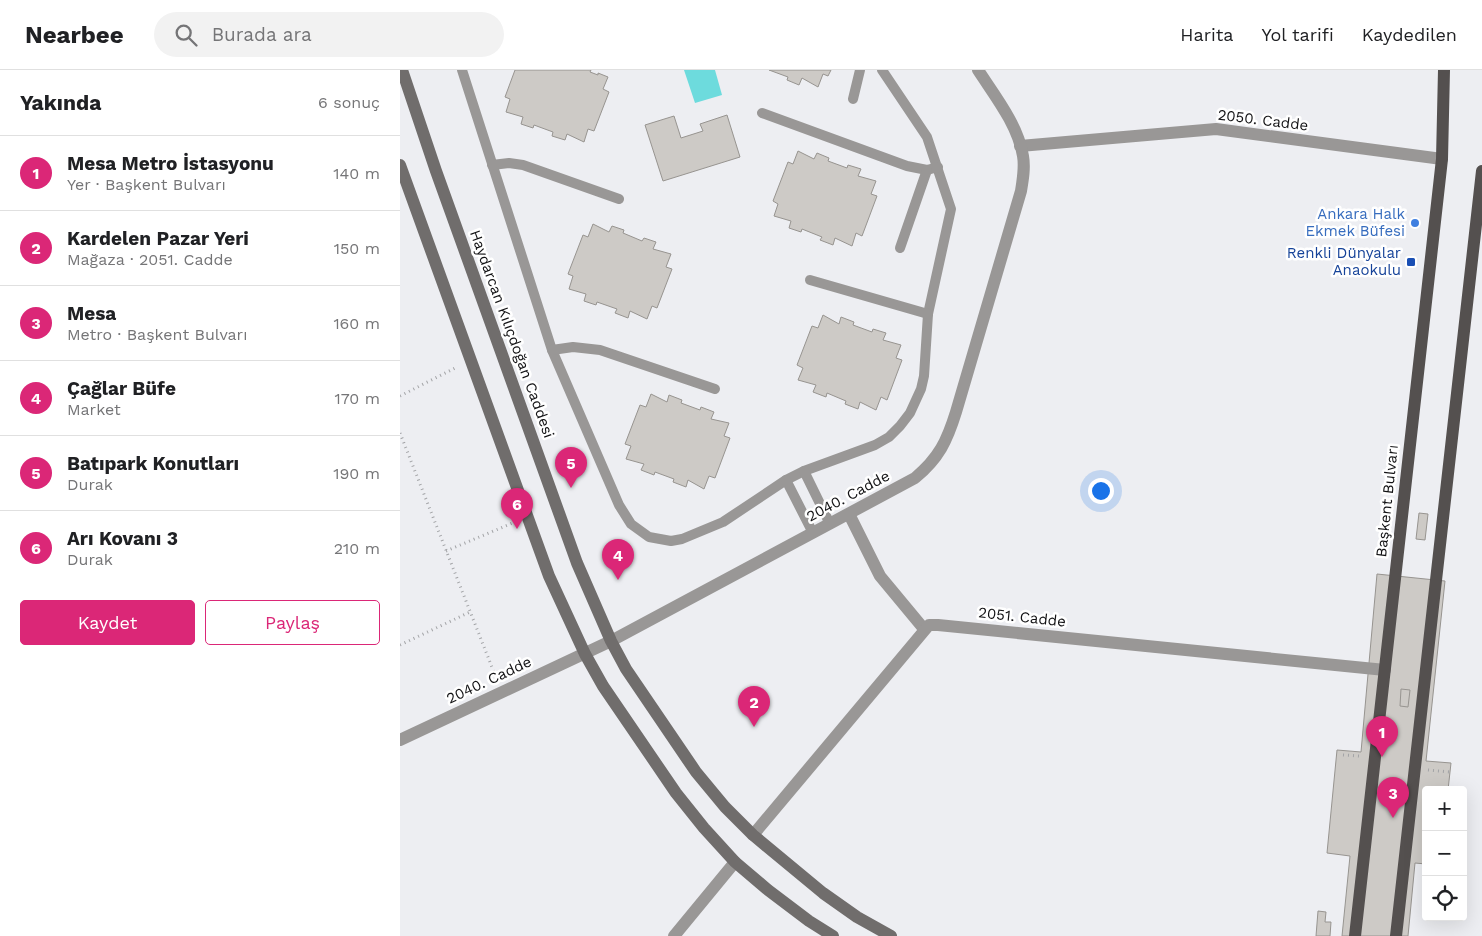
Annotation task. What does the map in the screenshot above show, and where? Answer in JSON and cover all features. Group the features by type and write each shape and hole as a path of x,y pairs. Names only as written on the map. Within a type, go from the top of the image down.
{"main road":[{"name":"Haydarcan Kılıçdoğan Caddesi","path":"402,70 436,171 578,563 611,641 642,695 696,772 725,807 753,835 823,893 857,917 890,936"},
{"name":"Başkent Bulvarı","path":"1355,936 1442,159 1444,70"},
{"path":"400,165 403,185 471,360 549,576 584,654 603,686 676,793 704,828 735,862 768,890 809,921 833,936"},
{"path":"1396,936 1482,171"}],"street":[{"name":"2040. Cadde","path":"400,740 611,641 915,478 930,466 950,431 1021,191 1024,170 1020,146 1001,106 978,70"},
{"name":"2050. Cadde","path":"1020,146 1216,129 1442,159"},
{"path":"753,835 924,629 880,576 849,514"},
{"name":"2051. Cadde","path":"924,629 929,625 938,625 1385,670"},
{"path":"674,936 735,862"}],"lane":[{"path":"462,70 552,350 619,505 631,524 639,532 660,540 682,539 723,522 786,480 804,471 875,445 889,437 910,413 921,389 924,376 928,314 951,208 927,137 882,70"},
{"path":"852,99 860,70"},
{"path":"762,113 907,166 927,170 938,167"},
{"path":"492,165 509,163 523,165 619,199"},
{"path":"900,248 927,170"},
{"path":"810,280 928,314"},
{"path":"552,350 574,346 600,350 715,389"},
{"path":"804,471 830,524"},
{"path":"786,480 813,533"}],"path":[{"path":"400,396 471,360"},
{"path":"400,433 502,692"},
{"path":"446,551 528,517"},
{"path":"400,644 470,612"},
{"path":"1416,769 1450,772"}],"water":[{"path":"684,70 715,70 722,95 695,103"}],"building":[{"path":"515,70 591,70 590,72 608,77 603,89 609,92 594,131 588,129 584,142 567,134 565,140 552,136 553,132 534,125 533,128 521,124 523,117 506,112 510,99 505,97"},
{"path":"769,70 831,70 828,76 823,74 818,87 802,78 799,85 787,80 788,77"},
{"path":"727,115 740,157 663,181 645,125 674,116 681,138 703,131 700,124"},
{"path":"798,151 814,159 817,153 829,158 828,161 847,168 848,165 861,169 858,176 876,181 871,194 877,196 862,236 856,233 852,246 835,238 833,245 820,240 822,237 802,229 801,232 789,228 791,221 774,216 778,204 773,201 788,162 793,164"},
{"path":"593,224 609,232 612,226 624,230 623,233 642,241 644,238 656,242 653,249 671,254 666,267 672,269 657,308 652,306 647,319 630,311 628,318 615,313 617,309 597,302 596,305 584,301 586,294 569,289 573,276 568,274 583,235 588,237"},
{"path":"823,315 839,324 841,317 854,322 853,325 872,332 873,329 886,333 883,340 901,345 896,358 902,360 887,400 881,397 876,410 860,402 858,409 845,404 846,401 827,393 826,397 813,392 816,385 798,380 803,368 797,365 812,326 818,328"},
{"path":"651,394 667,402 669,395 682,400 681,403 700,410 701,407 714,412 711,419 729,423 724,436 730,438 715,478 709,476 704,489 688,480 686,487 673,482 674,479 655,472 654,475 641,470 644,464 626,459 631,446 625,444 640,405 646,407"},
{"path":"1419,513 1428,514 1425,540 1416,539"},
{"path":"1377,574 1445,581 1426,761 1451,763 1448,786 1422,786 1422,864 1415,863 1408,936 1342,936 1350,856 1327,853 1337,750 1361,752"},
{"path":"1401,689 1410,690 1408,707 1400,706"},
{"path":"1318,911 1326,912 1325,922 1331,922 1330,936 1316,936"}],"place":[{"name":"Ankara Halk Ekmek Büfesi","path":"1415,223"},
{"name":"Renkli Dünyalar Anaokulu","path":"1411,262"},
{"name":"Batıpark Konutları","path":"571,488"},
{"name":"Arı Kovanı 3","path":"517,529"},
{"name":"Çağlar Büfe","path":"618,580"},
{"name":"Kardelen Pazar Yeri","path":"754,727"},
{"name":"Mesa Metro İstasyonu","path":"1382,757"},
{"name":"Mesa","path":"1393,818"}]}
